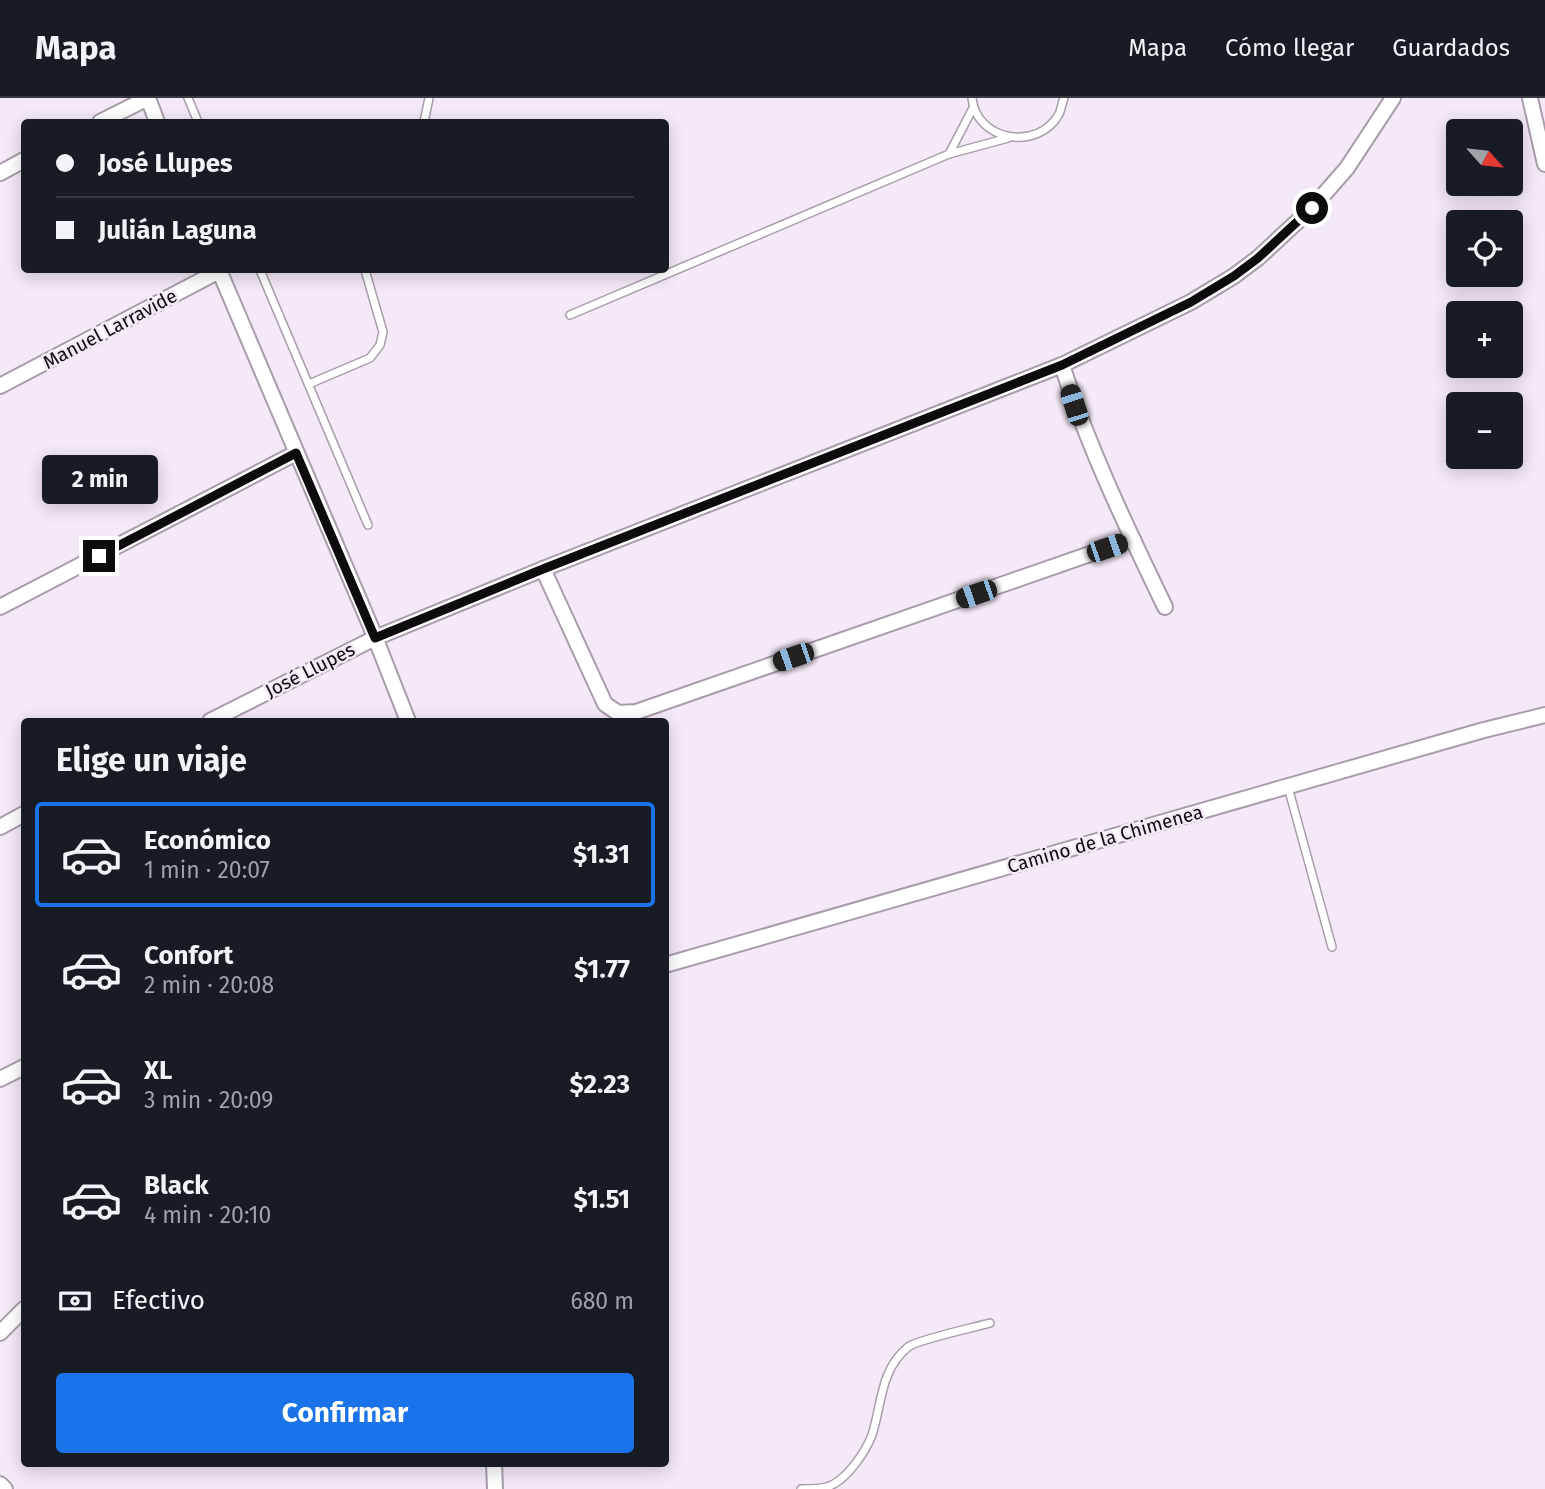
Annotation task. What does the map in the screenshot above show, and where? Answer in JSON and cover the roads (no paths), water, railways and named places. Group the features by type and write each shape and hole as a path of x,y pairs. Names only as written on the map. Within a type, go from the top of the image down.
{"street":[{"path":"106,119 148,98 156,119"},
{"name":"José Llupes","path":"216,718 375,638 1062,365 1191,302 1258,258 1312,208 1347,168 1393,98"},
{"path":"1530,98 1545,164"},
{"path":"0,173 21,162"},
{"name":"Manuel Larravide","path":"0,386 213,273"},
{"path":"220,273 407,718"},
{"path":"1062,365 1074,405 1103,475 1165,607"},
{"path":"0,607 296,453"},
{"path":"543,569 606,704 618,713 636,712 1133,539"},
{"name":"Camino de la Chimenea","path":"669,964 1484,730 1545,715"},
{"path":"0,827 21,816"},
{"path":"0,1079 21,1068"},
{"path":"0,1334 21,1312"},
{"path":"494,1467 495,1489"},
{"path":"0,1485 5,1489"}],"lane":[{"path":"188,98 197,119"},
{"path":"425,119 429,98"},
{"path":"972,98 973,108 986,127 1008,138"},
{"path":"570,316 949,154 1008,138 1028,138 1046,129 1059,114 1064,98"},
{"path":"949,154 973,108"},
{"path":"261,273 368,525"},
{"path":"309,384 370,358 380,345 383,332 366,273"},
{"path":"1287,786 1332,947"},
{"path":"801,1489 826,1488 842,1479 872,1436 881,1390 893,1364 909,1345 990,1323"},
{"path":"842,1479 845,1489"}]}
